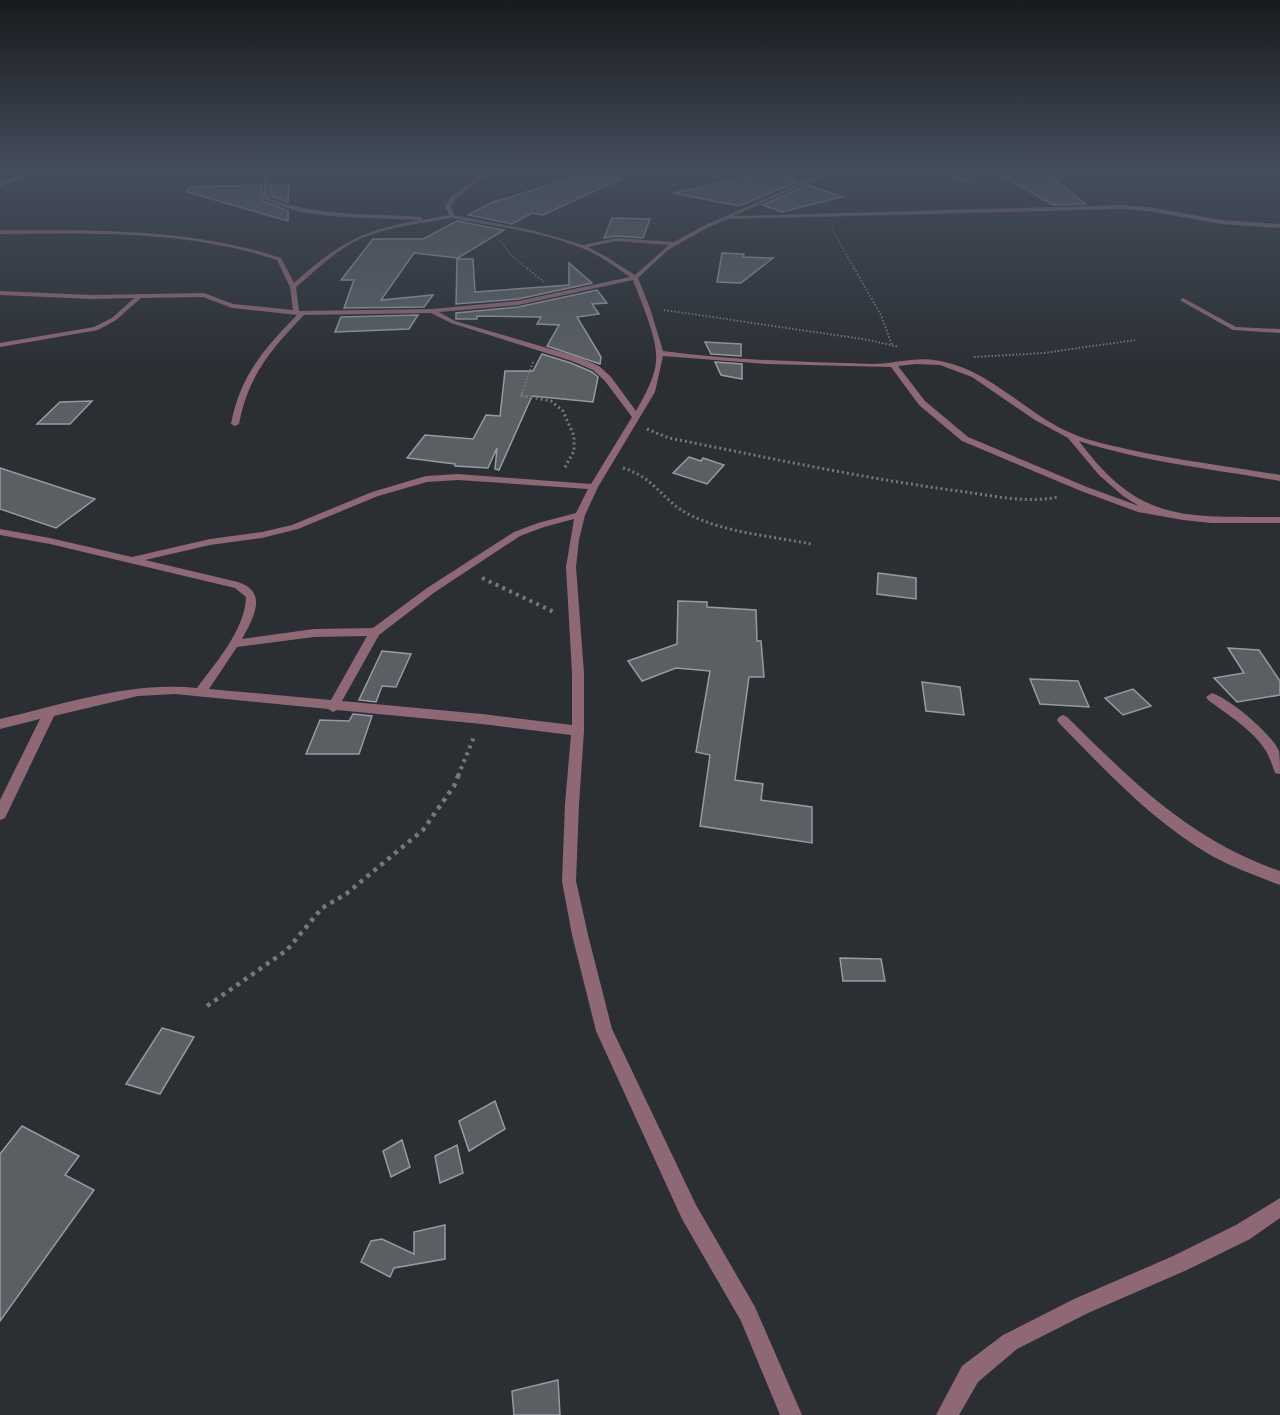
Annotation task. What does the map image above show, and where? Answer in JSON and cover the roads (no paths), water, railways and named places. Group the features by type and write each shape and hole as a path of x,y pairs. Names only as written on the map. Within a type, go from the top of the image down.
{"street":[{"path":"156,237 226,242 254,249 279,259 293,288 299,313"},
{"path":"293,288 318,264 354,240 364,237"},
{"path":"546,237 582,247 611,261 635,278 647,308 660,354 651,392 594,487 580,515 573,540 571,567 578,674 578,732 569,881 580,935 604,1031 689,1212 748,1314 791,1415"},
{"path":"0,293 204,295 232,306 299,313 432,311 518,303 635,278 666,249 689,237"},
{"path":"582,247 603,239 676,244"},
{"path":"0,345 96,329 114,319 140,296"},
{"path":"1182,300 1225,325 1280,331"},
{"path":"432,311 453,322 540,348 596,368 609,379 636,417"},
{"path":"235,424 243,392 252,373 299,313"},
{"path":"660,354 728,360 893,365 939,362 957,367 981,380 1034,418 1071,436 1171,460 1280,478"},
{"path":"893,365 922,403 965,439 1084,489 1141,510 1196,518 1280,520"},
{"path":"1071,436 1083,453 1112,483 1141,503 1169,514"},
{"path":"132,560 210,542 262,535 295,527 375,494 426,479 458,477 594,487"},
{"path":"333,707 375,632 431,590 517,534 580,515"},
{"path":"0,532 238,585 249,592 252,600 247,619 200,693"},
{"path":"233,644 314,633 375,632"},
{"path":"0,724 138,692 175,690 333,707 482,719 578,732"},
{"path":"1212,697 1260,732 1274,751 1280,769"},
{"path":"0,814 50,712"},
{"path":"1063,720 1128,785 1193,839 1224,857 1258,872 1280,878"},
{"path":"946,1415 970,1374 1010,1342 1081,1306 1180,1263 1243,1232 1280,1207"}]}
